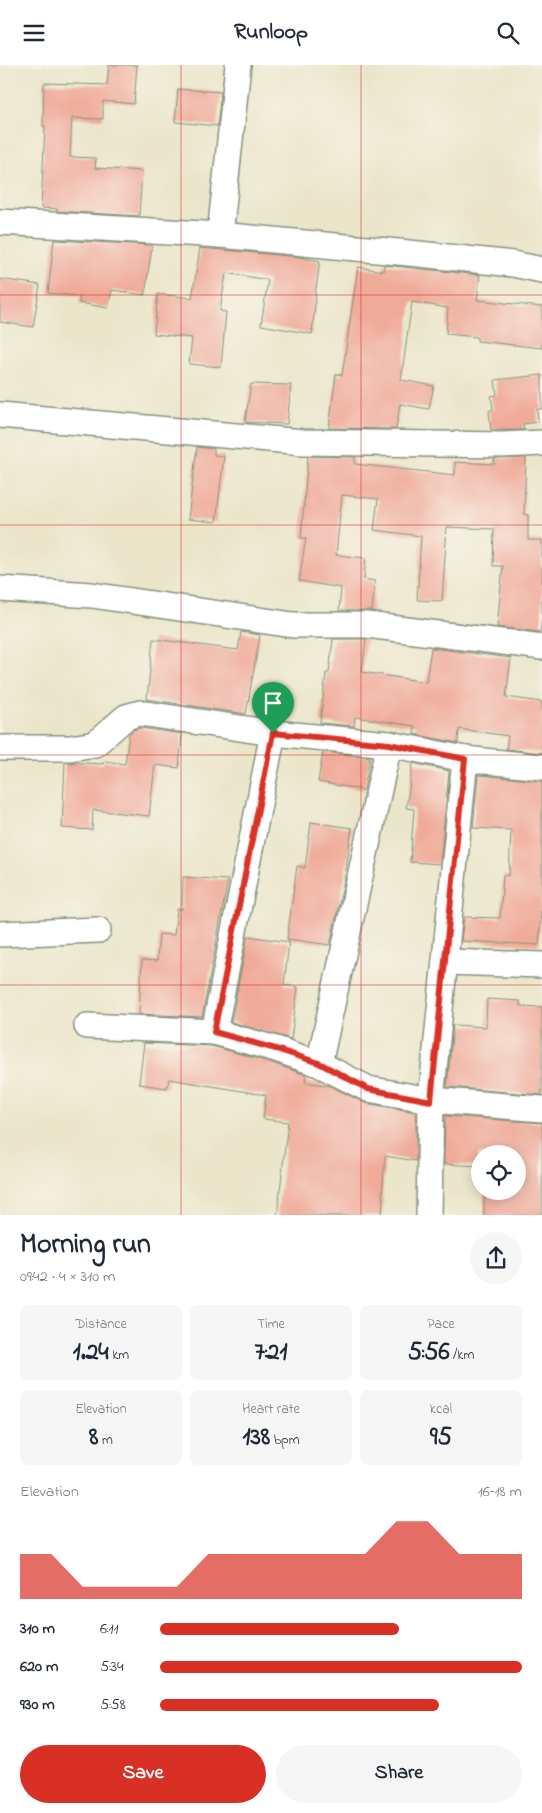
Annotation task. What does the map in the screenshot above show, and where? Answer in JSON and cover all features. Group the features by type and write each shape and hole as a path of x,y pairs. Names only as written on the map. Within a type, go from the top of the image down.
{"street":[{"path":"220,235 238,65"},
{"path":"0,221 220,235 513,264 542,270"},
{"path":"0,415 303,442 503,445 542,443"},
{"path":"0,589 92,595 293,625 367,625 542,647"},
{"path":"0,749 70,748 95,743 126,717 140,713 273,733 389,744 465,759 542,767"},
{"path":"214,1032 273,733"},
{"path":"319,1063 389,744"},
{"path":"429,1215 431,1101 465,759"},
{"path":"0,934 98,930"},
{"path":"445,961 542,965"},
{"path":"87,1026 214,1032 319,1063 368,1089 431,1101 542,1109"}],"building":[{"path":"109,65 137,65 134,104 103,101 103,119 72,118 70,157 96,158 95,168 142,171 139,216 57,211 57,209 41,208 45,126 43,126 44,83 107,85"},
{"path":"178,89 221,92 217,126 175,122"},
{"path":"54,240 152,245 145,295 112,290 108,308 79,303 80,296 48,293"},
{"path":"200,248 300,257 320,261 312,334 261,325 268,280 226,273 220,311 226,312 221,367 189,364 192,338 154,334 158,294 192,298"},
{"path":"384,265 480,275 477,300 542,307 542,348 477,341 477,337 446,334 448,308 412,302 401,380 434,386 429,409 400,404 396,429 329,428 336,374 342,375 358,267 383,271"},
{"path":"0,279 40,285 33,327 0,322"},
{"path":"542,375 542,409 537,409 538,422 523,424 524,430 491,430 489,411 493,409 491,396 497,395 495,380"},
{"path":"251,384 291,385 287,424 245,422"},
{"path":"197,447 214,449 214,455 224,456 216,522 188,519"},
{"path":"308,456 355,457 355,464 455,475 455,462 495,464 494,459 526,458 524,514 528,515 528,540 542,540 542,616 540,632 497,627 503,566 493,566 494,529 447,527 442,601 417,600 421,536 374,530 378,499 342,495 336,555 366,558 364,579 375,581 372,611 339,611 341,588 299,581 306,538 301,538"},
{"path":"241,632 260,635 246,714 147,699 153,639 238,650"},
{"path":"333,639 366,639 362,672 426,682 431,648 511,658 506,697 542,702 542,753 506,749 508,736 459,729 458,743 414,734 415,726 355,717 354,726 320,723 326,673 329,673"},
{"path":"141,728 182,734 179,768 155,765 149,816 93,810 92,830 62,828 65,762 103,764 104,761 125,764 129,734 133,730"},
{"path":"323,752 370,757 364,790 318,782"},
{"path":"413,763 449,771 440,864 410,862 414,809 406,808"},
{"path":"478,775 542,781 542,891 539,945 461,941 464,917 500,918 503,875 509,876 511,830 473,828"},
{"path":"311,822 352,828 345,876 330,945 287,939 297,866 305,868"},
{"path":"183,877 228,880 202,1017 139,1014 142,960 157,961 159,934 174,935 177,909 182,909"},
{"path":"248,936 289,942 284,985 298,987 291,1039 231,1022"},
{"path":"487,999 520,1001 520,1006 542,1007 542,1095 447,1087 453,1025 486,1027"},
{"path":"144,1043 212,1046 306,1075 305,1082 330,1086 365,1103 416,1112 416,1161 385,1156 382,1215 277,1215 288,1122 263,1119 266,1095 169,1079 167,1088 139,1084"},
{"path":"445,1116 542,1123 542,1215 484,1215 484,1200 526,1200 526,1145 471,1145 471,1166 444,1164"}],"route":[{"path":"273,733 389,744 465,759 431,1101 368,1089 319,1063 214,1032 273,733"}]}
